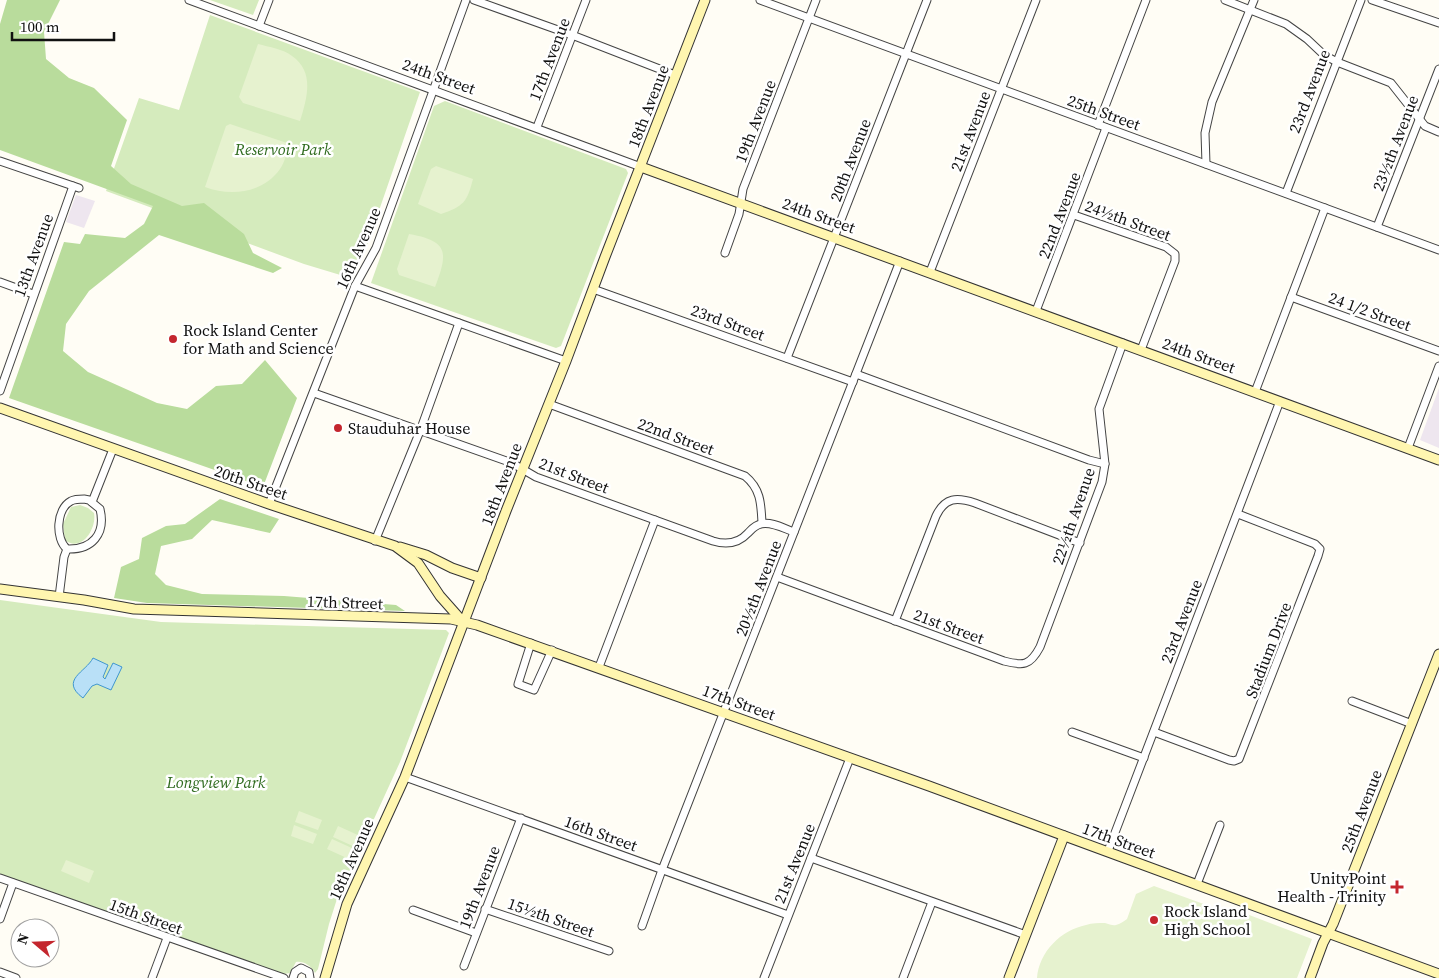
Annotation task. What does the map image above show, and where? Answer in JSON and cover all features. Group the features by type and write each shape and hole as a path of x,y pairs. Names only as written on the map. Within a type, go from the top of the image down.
{"street":[{"name":"24th Street","path":"189,0 1439,460"},
{"path":"258,26 269,0"},
{"name":"16th Avenue","path":"269,504 355,286 376,248 432,89 466,0"},
{"path":"474,0 675,75"},
{"name":"17th Avenue","path":"536,128 586,0"},
{"name":"18th Avenue","path":"325,978 347,904 405,777 522,469 566,361 705,0"},
{"name":"25th Street","path":"760,0 1439,250"},
{"name":"19th Avenue","path":"725,253 739,214 743,189 816,0"},
{"name":"20th Avenue","path":"787,358 927,0"},
{"name":"21st Avenue","path":"930,272 1036,0"},
{"path":"1098,125 1146,0"},
{"path":"1225,0 1286,24 1307,39 1324,55 1391,83 1419,120 1425,126 1439,132"},
{"path":"1206,164 1205,133 1212,102 1254,0"},
{"name":"23rd Avenue","path":"1286,193 1362,0"},
{"path":"1372,0 1439,23"},
{"name":"23½th Avenue","path":"1378,227 1439,69"},
{"name":"22nd Avenue","path":"1036,311 1106,128"},
{"name":"13th Avenue","path":"0,161 76,187 33,294 0,390"},
{"path":"1255,392 1325,208"},
{"name":"24½th Street","path":"1074,215 1173,251 1176,258 1141,350"},
{"name":"20½th Avenue","path":"642,926 662,870 900,261"},
{"path":"0,282 33,294"},
{"path":"355,286 566,361"},
{"name":"23rd Street","path":"594,288 853,382"},
{"name":"24 1/2 Street","path":"1291,297 1439,351"},
{"path":"375,541 420,431 459,323"},
{"name":"22½th Avenue","path":"1027,662 1033,658 1040,647 1102,482 1105,464 1099,409 1123,343"},
{"path":"1408,448 1439,366"},
{"path":"856,374 1079,457 1105,464"},
{"name":"21st Street","path":"314,393 512,463 536,477 713,541 727,544 738,541 753,527 762,523"},
{"name":"23rd Avenue","path":"1108,851 1280,401"},
{"name":"22nd Street","path":"549,404 746,476 755,484 758,490 762,523"},
{"name":"20th Street","path":"0,408 269,504 375,541 395,546 418,563 440,596 464,622"},
{"path":"92,502 113,449"},
{"path":"84,498 92,502 100,509 102,523 100,530 94,540 85,547 78,550 67,549 60,540 59,531 60,519 65,507 71,501 84,498"},
{"path":"895,621 936,516 940,508 950,501 962,499 975,503 1080,543"},
{"name":"Stadium Drive","path":"1154,732 1229,760 1239,759 1315,565 1320,552 1318,547 1238,514"},
{"path":"598,667 655,520"},
{"path":"762,523 794,532"},
{"path":"395,546 421,553 452,568 481,578"},
{"path":"59,597 64,557 67,549"},
{"name":"21st Street","path":"777,578 1004,661 1016,664 1027,662"},
{"name":"17th Street","path":"0,589 134,610 362,618 451,619 477,625 552,650 1108,851 1439,974"},
{"path":"531,643 518,684 534,690 552,650"},
{"name":"25th Avenue","path":"1310,978 1439,654"},
{"path":"1352,701 1412,724"},
{"path":"1072,732 1144,758"},
{"name":"21st Avenue","path":"764,978 850,758"},
{"name":"16th Street","path":"405,777 788,915"},
{"name":"19th Avenue","path":"464,966 521,818"},
{"path":"1197,884 1220,825"},
{"path":"1009,978 1064,836"},
{"path":"811,858 1026,935"},
{"name":"15th Street","path":"0,878 284,978"},
{"path":"0,919 13,883"},
{"path":"903,978 932,902"},
{"name":"15½th Street","path":"485,909 609,951"},
{"path":"413,910 476,933"},
{"path":"152,978 167,938"},
{"path":"293,978 295,972 301,968 308,972 310,978"},
{"path":"0,972 16,978"}],"shaded area":[{"path":"76,195 95,201 84,228 66,222"},
{"path":"1439,388 1439,448 1420,440"}],"green space":[{"path":"7,0 60,0 44,32 46,59 69,78 94,88 127,120 111,166 131,184 182,206 204,203 244,234 253,253 282,268 273,273 159,235 89,291 66,324 63,351 88,372 157,403 187,409 216,386 242,384 265,360 297,398 263,487 9,398 64,242 80,244 85,234 125,238 144,224 153,206 0,150 0,24"},
{"path":"210,0 259,0 253,15"},
{"name":"Reservoir Park","path":"210,15 420,92 365,251 353,272 347,277 304,264 106,191 139,98 179,110"},
{"path":"258,44 292,56 304,70 307,95 300,121 243,103 239,97"},
{"path":"445,101 626,169 628,173 561,346 556,348 371,283 434,106"},
{"path":"230,124 290,144 280,169 273,177 256,188 246,191 225,192 205,187 226,126"},
{"path":"436,166 473,179 469,193 463,202 441,214 418,204 431,169"},
{"path":"409,234 432,240 442,250 442,265 435,287 399,275 397,269"},
{"path":"220,499 279,519 270,533 212,520 192,539 161,546 155,574 166,585 202,594 284,596 396,605 405,611 147,603 114,598 121,567 139,559 142,538 166,526 185,524"},
{"path":"80,505 94,513 94,519 93,526 87,537 77,544 65,540 63,524 71,507"},
{"name":"Longview Park","path":"0,600 161,622 446,630 449,633 400,762 336,902 318,969 315,973 307,964 296,962 290,973 283,974 0,875"},
{"path":"299,811 322,820 318,830 295,822"},
{"path":"294,825 317,834 313,844 291,836"},
{"path":"338,826 360,836 355,847 333,837"},
{"path":"332,839 354,849 349,859 327,849"},
{"path":"66,860 94,871 89,883 61,871"},
{"name":"Rock Island High School","path":"1154,886 1223,911 1231,908 1312,939 1297,978 1037,978 1042,959 1060,937 1088,924 1105,923 1115,925 1120,923 1127,919 1136,894"}],"water":[{"path":"93,658 108,665 103,677 105,679 113,663 122,667 111,690 97,684 92,686 83,698 76,692 73,686 74,681 76,676"}],"place":[{"name":"Rock Island Center for Math and Science","path":"173,339"},
{"name":"Stauduhar House","path":"338,428"},
{"name":"UnityPoint Health - Trinity","path":"1397,887"},
{"name":"Rock Island High School","path":"1154,920"}]}
